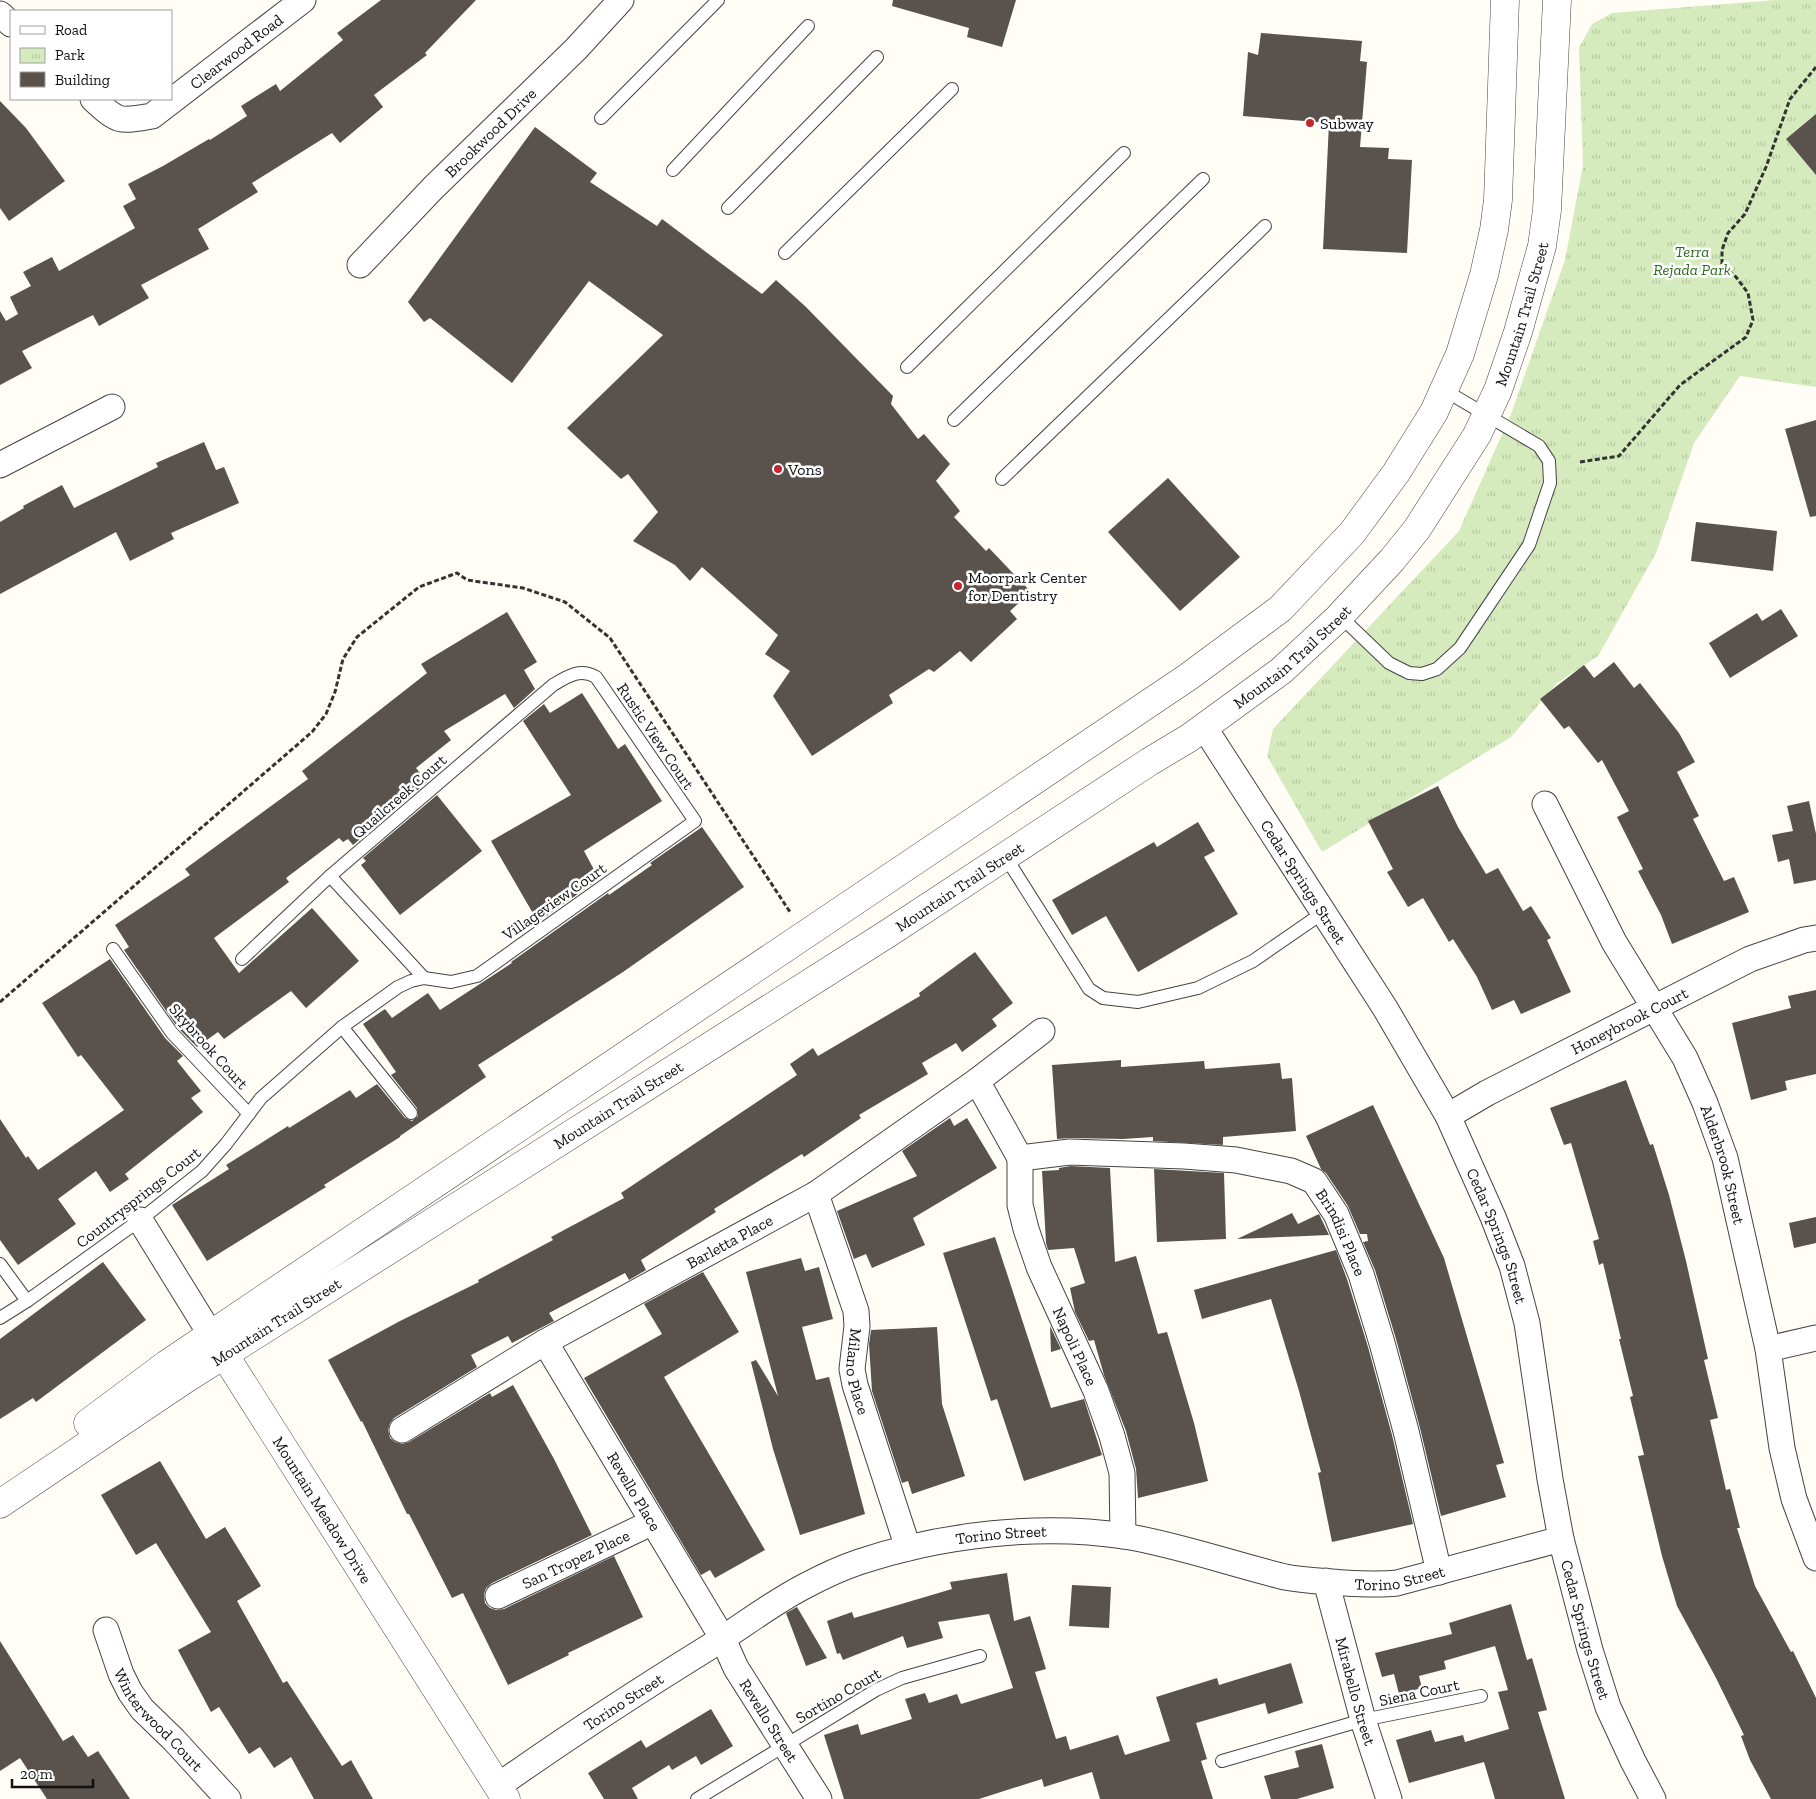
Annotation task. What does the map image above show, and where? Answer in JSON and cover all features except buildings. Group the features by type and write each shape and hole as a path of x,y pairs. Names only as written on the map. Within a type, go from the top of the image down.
{"street":[{"name":"Clearwood Road","path":"93,100 112,117 131,120 152,116 303,0"},
{"name":"Brookwood Drive","path":"360,266 433,188 576,49 621,0"},
{"name":"Mountain Trail Street","path":"0,1504 129,1416 218,1345 805,935 1188,677 1280,609 1352,533 1405,458 1434,412 1460,354 1484,275 1494,230 1498,200 1505,0"},
{"name":"Mountain Trail Street","path":"0,1487 159,1370 218,1345 888,934 1204,727 1281,670 1340,616 1392,560 1417,529 1477,435 1498,390 1516,340 1542,246 1547,210 1557,0"},
{"path":"0,14 10,23"},
{"path":"0,465 112,407"},
{"name":"Cedar Springs Street","path":"1204,727 1385,1008 1448,1116 1493,1217 1512,1266 1527,1324 1561,1539 1590,1650 1608,1707 1632,1761 1653,1799"},
{"name":"Alderbrook Street","path":"1545,804 1614,942 1685,1058 1705,1103 1725,1158 1768,1349 1782,1448 1794,1499 1816,1558"},
{"name":"Honeybrook Court","path":"1448,1116 1487,1093 1750,959 1804,940 1816,938"},
{"name":"Barletta Place","path":"402,1430 545,1342 816,1194 977,1081 1042,1031"},
{"path":"977,1081 1020,1158"},
{"name":"Brindisi Place","path":"1020,1158 1070,1152 1193,1156 1236,1160 1292,1171 1314,1181 1336,1214 1361,1274 1406,1432 1439,1572"},
{"name":"Napoli Place","path":"1020,1158 1020,1204 1026,1229 1040,1266 1096,1391 1112,1436 1122,1473 1123,1536"},
{"name":"Milano Place","path":"816,1194 856,1311 858,1326 852,1369 855,1385 908,1548"},
{"name":"Mountain Meadow Drive","path":"140,1220 502,1792"},
{"path":"1768,1349 1816,1338"},
{"name":"Revello Place","path":"545,1342 723,1639"},
{"name":"San Tropez Place","path":"498,1596 653,1522"},
{"name":"Torino Street","path":"502,1792 619,1703 803,1587 856,1562 908,1548 949,1540 1047,1530 1123,1536 1177,1547 1286,1577 1379,1585 1397,1583 1561,1539"},
{"name":"Mirabello Street","path":"1326,1581 1363,1720 1389,1799"},
{"name":"Winterwood Court","path":"106,1630 130,1692 142,1709 174,1740 228,1799"},
{"name":"Revello Street","path":"723,1639 736,1668 819,1799"}],"lane":[{"path":"601,118 718,0"},
{"path":"673,170 808,26"},
{"path":"728,208 877,57"},
{"path":"785,253 952,89"},
{"path":"907,368 1124,153"},
{"path":"954,420 1203,179"},
{"path":"1002,479 1265,226"},
{"path":"1340,616 1389,663 1409,673 1422,674 1437,669 1460,648 1529,545 1550,483 1549,462 1539,446 1444,390"},
{"name":"Rustic View Court","path":"586,672 596,677 695,822"},
{"name":"Quailcreek Court","path":"242,959 330,876 553,685 575,674 586,672"},
{"name":"Villageview Court","path":"424,978 451,982 477,976 695,822"},
{"path":"1005,856 1089,989 1103,998 1138,1002 1198,988 1253,961 1324,912"},
{"path":"330,876 424,978"},
{"name":"Skybrook Court","path":"113,949 172,1034 249,1114"},
{"name":"Countrysprings Court","path":"0,1318 27,1301 140,1220 202,1171 226,1144 261,1098 342,1028 398,987 411,980 424,978"},
{"path":"342,1028 411,1113"},
{"path":"0,1264 27,1301"},
{"name":"Sortino Court","path":"697,1799 876,1690 902,1678 980,1656"},
{"name":"Siena Court","path":"1222,1761 1363,1720 1481,1696"}],"path":[{"path":"1580,462 1619,456 1680,385 1746,337 1754,320 1748,293 1736,277 1722,265 1722,250 1728,233 1745,214 1766,167 1790,99 1816,67"},
{"path":"0,1002 312,732 326,714 335,692 343,660 357,637 419,587 456,573 467,580 523,588 565,602 610,638 805,935"}],"green space":[{"name":"Terra Rejada Park","path":"1776,0 1816,0 1816,387 1740,376 1694,443 1656,553 1598,656 1557,683 1511,737 1322,852 1267,756 1273,729 1459,531 1511,414 1565,260 1583,165 1579,48 1592,24 1612,13"}],"place":[{"name":"Subway","path":"1310,123"},
{"name":"Vons","path":"778,469"},
{"name":"Moorpark Center for Dentistry","path":"958,586"}]}
